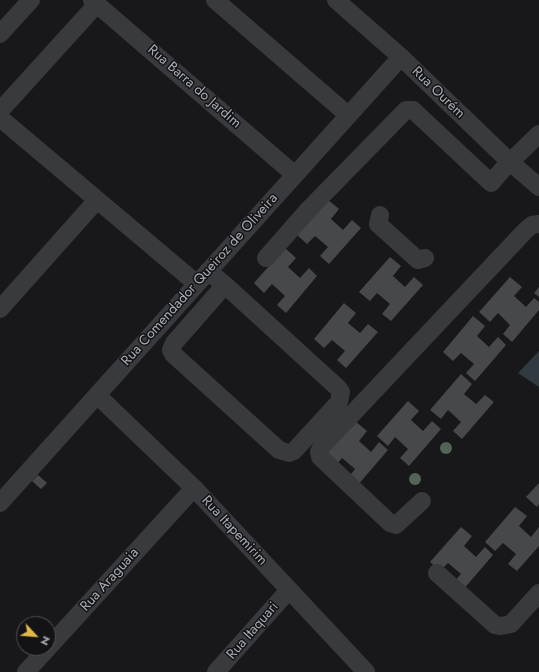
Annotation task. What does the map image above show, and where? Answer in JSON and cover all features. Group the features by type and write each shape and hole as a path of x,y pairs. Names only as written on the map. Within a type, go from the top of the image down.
{"street":[{"path":"0,34 31,0"},
{"path":"215,0 348,115"},
{"name":"Rua Ourém","path":"336,0 401,57 514,166 539,187"},
{"path":"0,111 95,2"},
{"name":"Rua Barra do Jardim","path":"95,2 295,175"},
{"name":"Rua Comendador Queiroz de Oliveira","path":"0,503 401,57"},
{"path":"266,258 310,209 406,110 413,110 491,183 514,166 539,134"},
{"path":"0,118 97,200 203,277 225,285 338,388 341,392 339,402 294,451 289,453 279,450 173,354 171,350 174,343 225,285"},
{"path":"514,166 539,172"},
{"path":"0,309 97,200"},
{"path":"380,215 378,224 418,260 425,258"},
{"path":"422,501 396,525 390,523 320,458 319,452 327,440 525,231 532,225 539,224"},
{"name":"Rua Itapemirim","path":"97,395 194,488 366,672"},
{"name":"Rua Araguaia","path":"26,672 194,488"},
{"path":"437,573 495,625 501,626 511,624 539,593"},
{"name":"Rua Itaquari","path":"216,672 289,590"}],"shaded area":[{"path":"539,351 539,387 518,373"}],"building":[{"path":"327,199 339,209 331,219 343,230 352,220 361,228 329,264 320,256 328,247 315,236 307,244 297,235"},
{"path":"285,248 296,258 288,267 300,278 309,268 317,276 286,313 277,305 285,296 272,284 264,293 254,283"},
{"path":"390,257 401,266 393,276 405,287 414,277 423,285 391,321 382,314 390,304 377,293 370,301 359,292"},
{"path":"510,277 522,287 514,296 526,307 534,298 539,302 539,310 512,342 503,334 510,325 498,313 490,322 479,312"},
{"path":"539,287 539,297 534,293"},
{"path":"344,303 356,313 348,323 360,333 368,324 378,332 346,368 337,360 345,351 332,340 324,348 314,339"},
{"path":"473,316 485,326 477,336 489,347 498,337 506,345 475,381 466,373 474,364 461,353 453,361 443,352"},
{"path":"461,374 472,384 464,394 476,404 485,395 494,402 462,439 453,431 461,422 448,410 441,419 430,410"},
{"path":"408,401 419,411 411,420 423,431 432,421 441,429 409,466 400,458 408,449 395,437 388,446 377,436"},
{"path":"355,421 367,431 359,441 371,452 379,442 388,450 357,486 348,478 355,469 342,458 335,466 324,457"},
{"path":"38,475 47,483 41,489 32,481"},
{"path":"539,483 539,504 537,507 526,497"},
{"path":"515,507 527,516 519,526 531,537 539,527 539,546 517,571 508,564 516,554 503,543 495,551 485,542"},
{"path":"461,527 472,536 464,546 476,557 485,547 493,555 462,591 453,583 461,574 448,563 440,571 430,562"}]}
